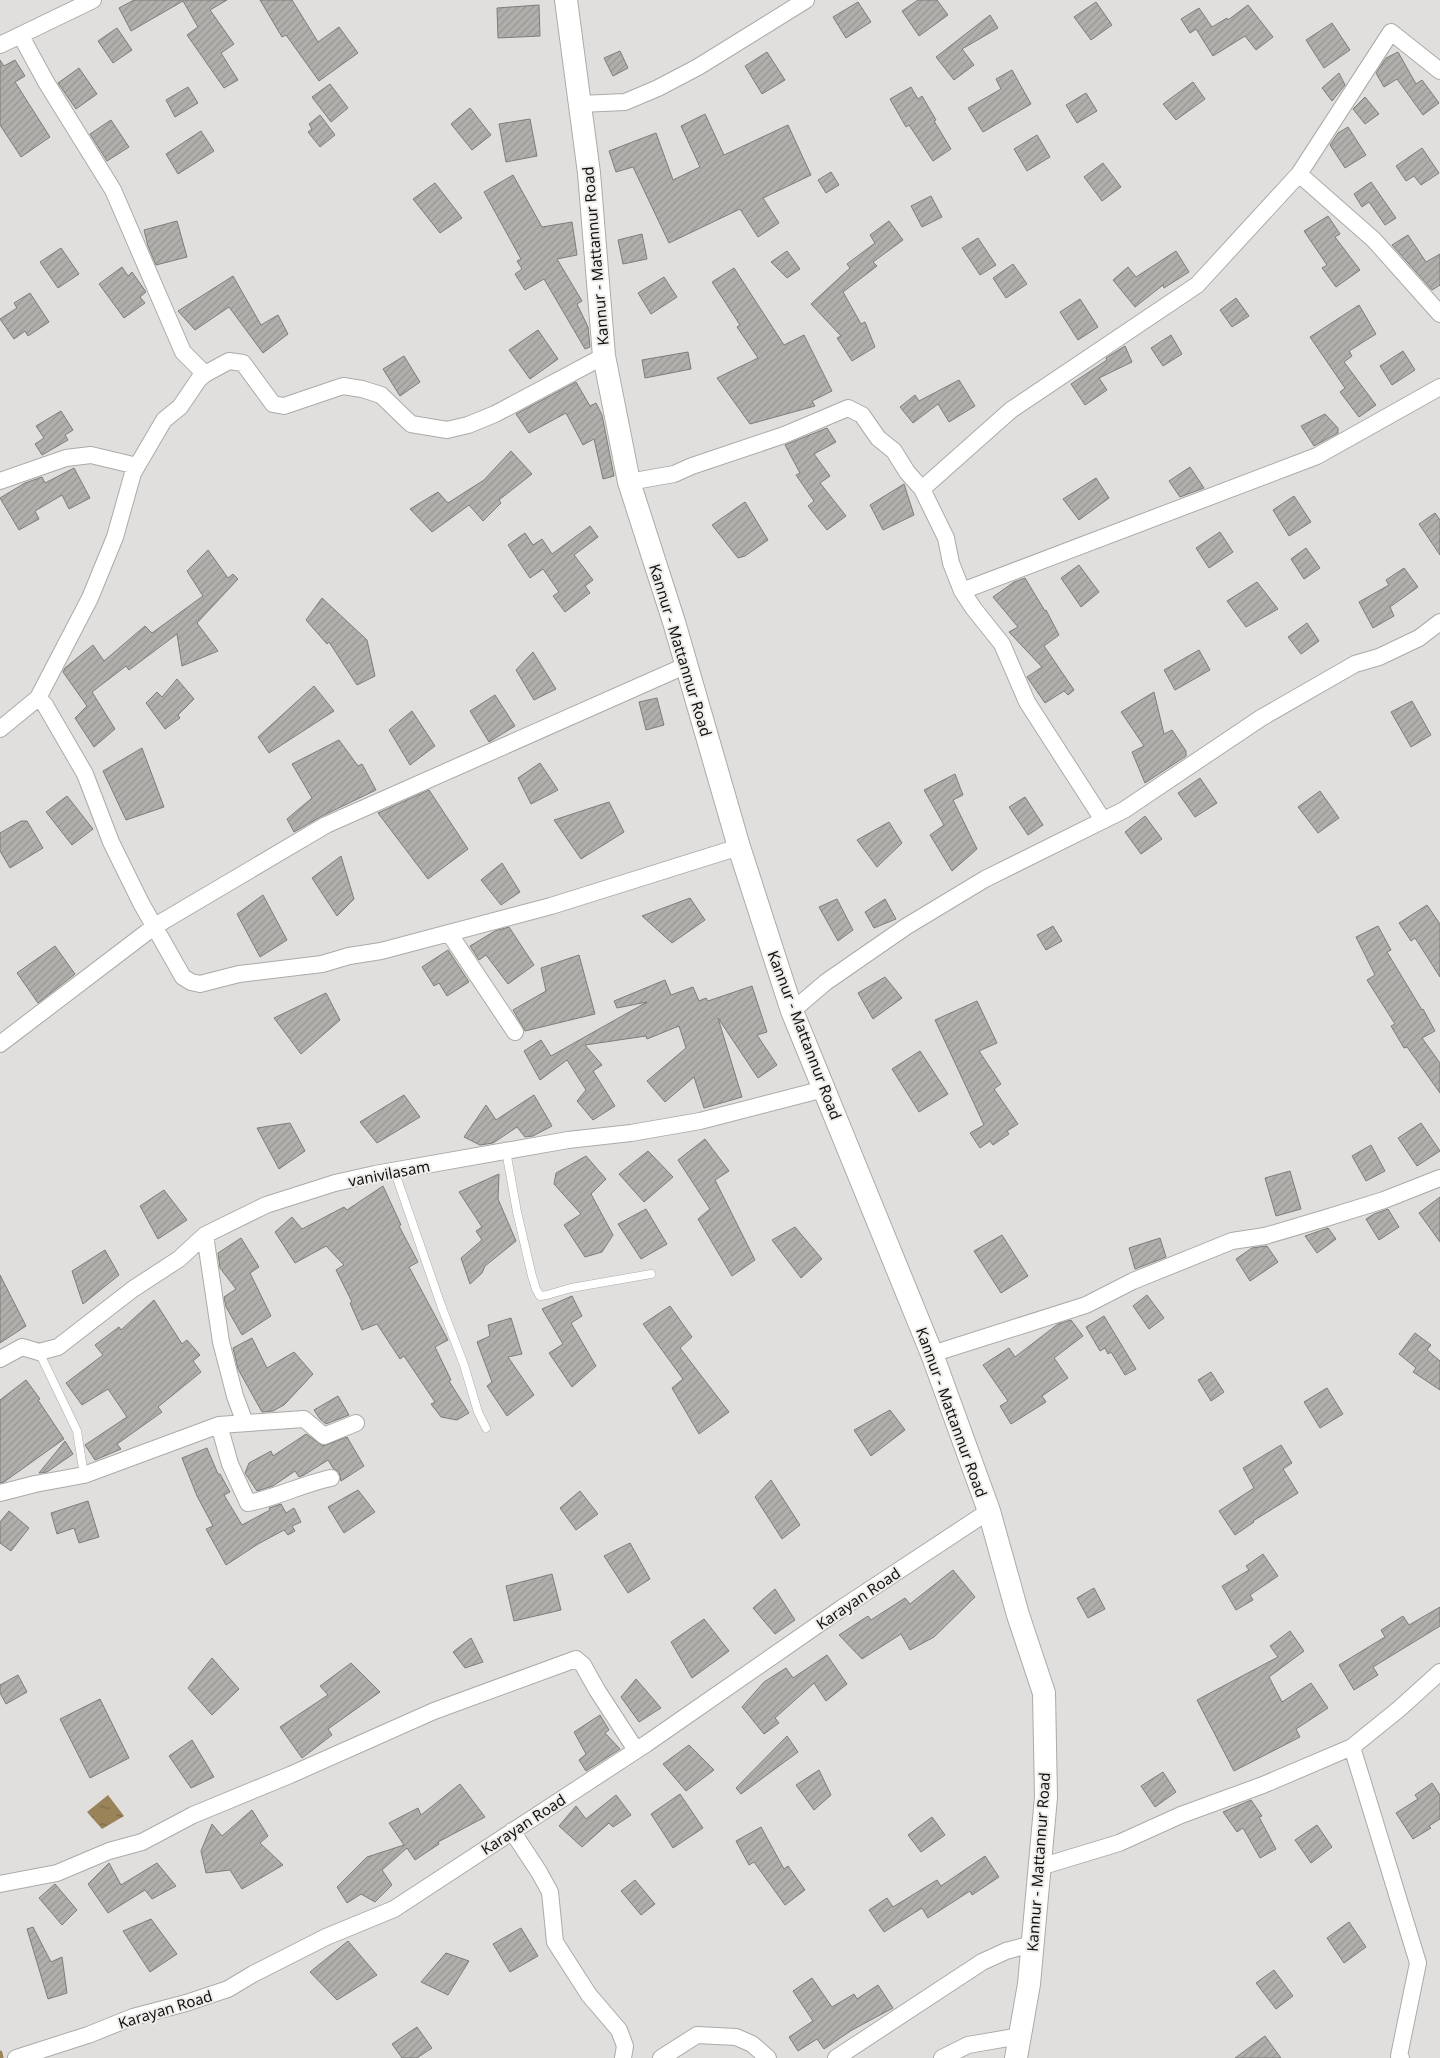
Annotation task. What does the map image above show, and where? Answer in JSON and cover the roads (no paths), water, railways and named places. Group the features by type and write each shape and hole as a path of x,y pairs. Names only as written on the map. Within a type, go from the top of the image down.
{"main road":[{"name":"Kannur - Mattannur Road","path":"566,0 589,173 604,356 629,482 687,665 739,847 792,1012 932,1354 989,1511 1018,1616 1044,1694 1046,1797 1029,1984 1016,2058"}],"street":[{"path":"0,45 94,0"},
{"path":"580,104 625,102 658,88 698,67 806,0"},
{"path":"922,489 1010,410 1197,285 1298,174 1390,32 1440,71"},
{"path":"21,36 46,82 113,190 183,352 206,374"},
{"path":"1298,174 1374,240 1440,314"},
{"path":"0,729 38,698 90,598 115,536 133,473 164,420 180,406 199,379 206,374 229,361 243,363 272,404 284,406 343,386 362,389 381,395 411,424 447,430 468,425 495,414 604,356"},
{"path":"962,591 1317,456 1440,387"},
{"path":"629,482 674,474 692,466 784,435 848,408 862,415 878,438 894,451 907,472 922,489 946,538 951,563 962,591 1002,644 1012,671 1032,711 1104,820"},
{"path":"0,481 66,458 91,455 137,466"},
{"path":"792,1012 826,982 907,926 985,879 1124,810 1261,718 1355,664 1379,657 1420,638 1440,622"},
{"path":"0,1044 155,926 326,825 687,665"},
{"path":"38,698 57,723 86,774 104,827 183,976 191,982 200,984 239,974 322,964 349,956 381,951 552,906 739,847"},
{"path":"449,933 515,1032"},
{"name":"vanivilasam","path":"0,1359 22,1347 39,1352 58,1347 133,1289 179,1259 205,1235 266,1205 334,1184 394,1170 700,1121 824,1089"},
{"path":"932,1354 1086,1305 1133,1281 1232,1241 1265,1236 1326,1218 1384,1200 1440,1178"},
{"path":"205,1235 221,1342 235,1396 245,1423"},
{"path":"0,1493 84,1475 220,1426 304,1419 324,1436 356,1423"},
{"path":"220,1426 230,1464 248,1503 263,1501 313,1482 331,1478"},
{"name":"Karayan Road","path":"16,2058 88,2035 133,2017 186,2003 228,1989 253,1974 326,1937 394,1908 636,1750 842,1608 989,1511"},
{"path":"0,1884 57,1873 109,1851 142,1842 193,1815 434,1712 576,1659 583,1665 636,1750"},
{"path":"1040,1866 1119,1843 1181,1815 1264,1785 1352,1747 1399,1709 1440,1672"},
{"path":"1352,1747 1418,1963 1399,2056 1401,2058"},
{"path":"512,1831 550,1892 556,1942 588,1995 619,2030 625,2046 623,2058"},
{"path":"836,2058 982,1962 1006,1951 1032,1944"},
{"path":"661,2058 697,2035 736,2037 752,2044 768,2058"},
{"path":"942,2058 968,2045 1020,2036"}],"lane":[{"path":"506,1151 517,1212 532,1276 540,1296 651,1274"},
{"path":"394,1170 440,1305 464,1365 478,1412 486,1428"},
{"path":"39,1352 77,1430 84,1475"}],"water":[{"path":"108,1795 124,1816 102,1829 87,1812"}],"waterway":[{"path":"0,2053 1,2058"}]}
